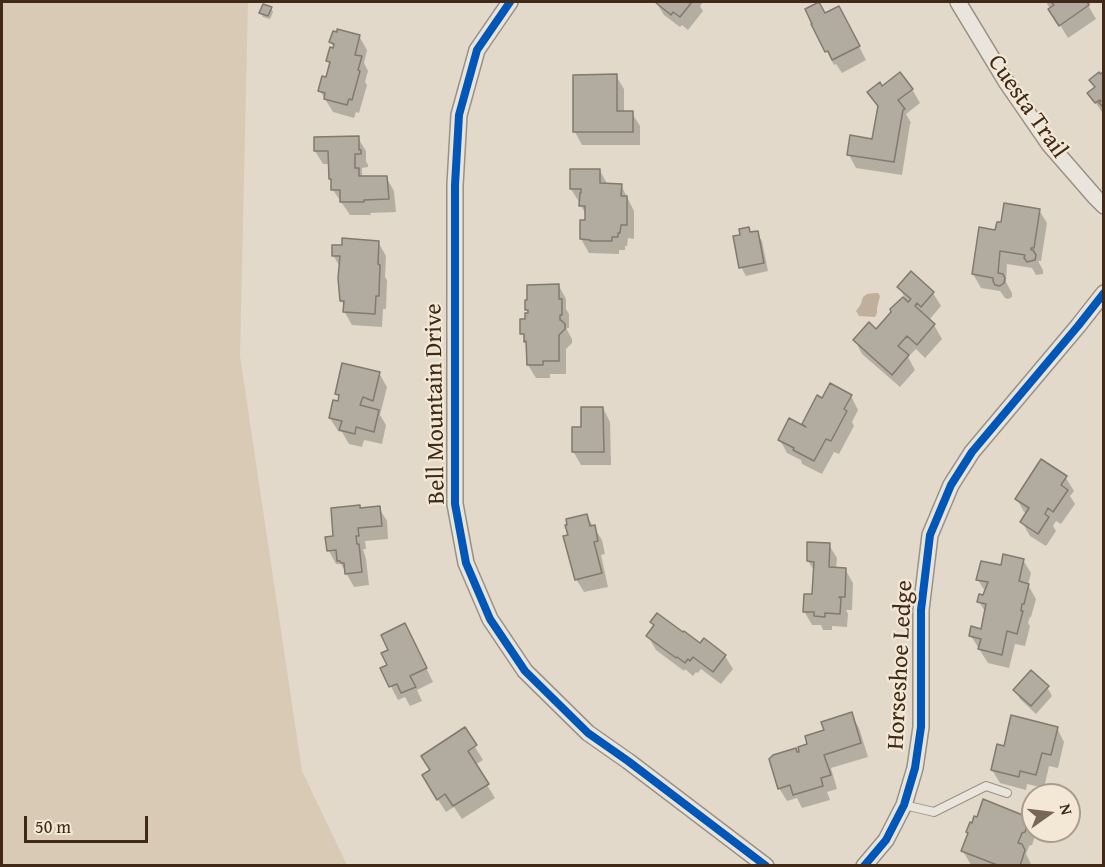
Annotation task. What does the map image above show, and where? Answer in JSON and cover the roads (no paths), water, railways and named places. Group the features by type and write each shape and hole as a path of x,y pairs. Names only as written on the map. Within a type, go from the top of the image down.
{"street":[{"name":"Bell Mountain Drive","path":"510,2 477,50 459,115 455,185 455,504 466,562 490,619 525,670 588,733 766,866"},
{"name":"Cuesta Trail","path":"958,2 1007,83 1049,144 1104,206"},
{"name":"Horseshoe Ledge","path":"864,866 886,840 904,805 915,768 921,727 921,610 930,535 951,485 972,452 1104,293"}],"lane":[{"path":"904,805 934,812 986,786 1007,793"}]}
